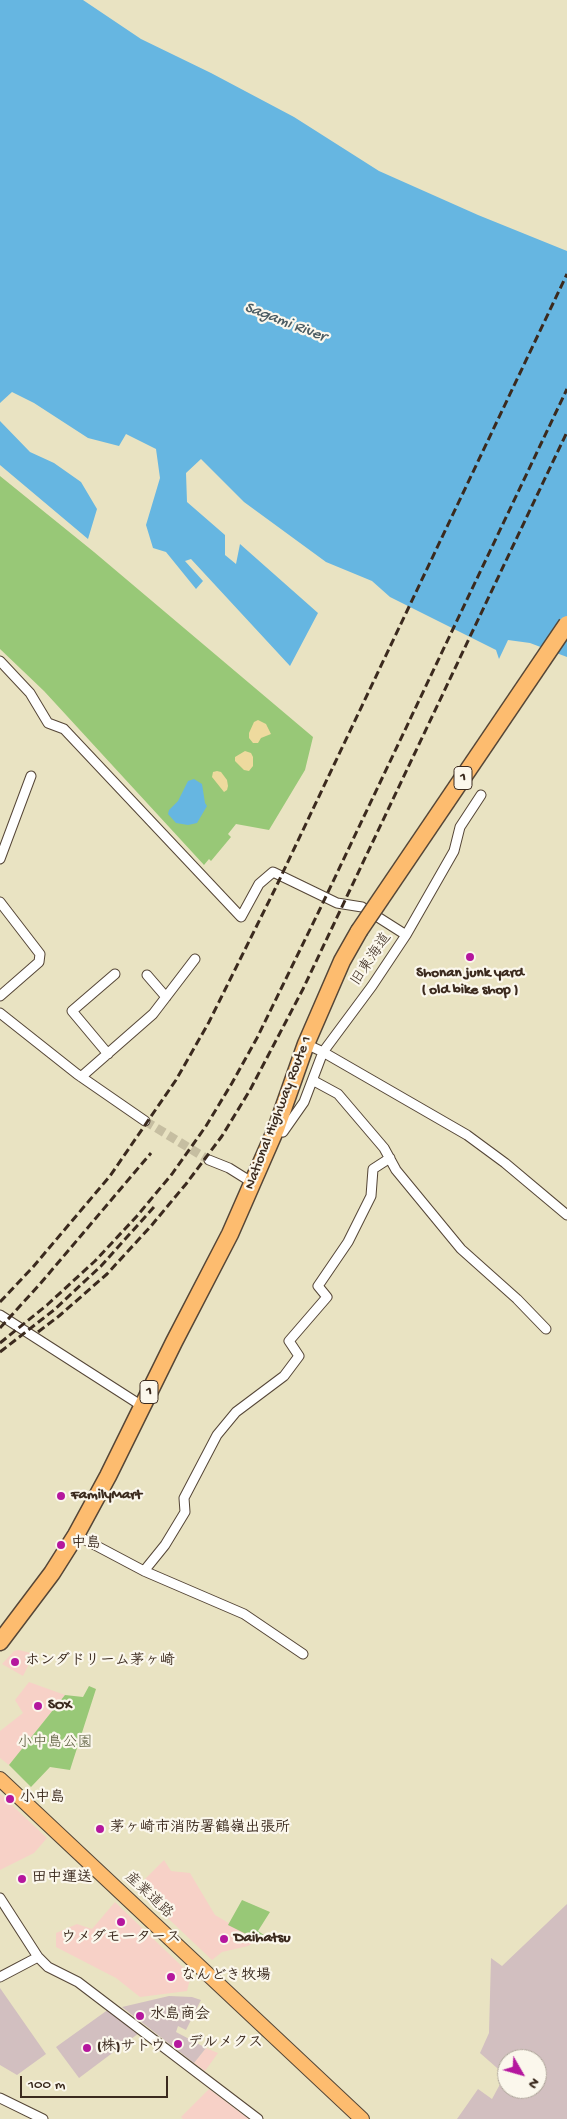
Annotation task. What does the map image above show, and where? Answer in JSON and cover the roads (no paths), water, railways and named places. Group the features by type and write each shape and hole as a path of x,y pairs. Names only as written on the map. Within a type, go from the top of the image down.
{"highway":[{"name":"National Highway Route 1","path":"0,1642 52,1573 76,1535 108,1476 230,1234 276,1129 306,1044 342,961 360,931 567,624"}],"main road":[{"name":"産業道路","path":"0,1779 362,2119"}],"street":[{"path":"0,661 30,693 48,723 64,729 241,918 259,884 273,872 337,903 362,906 406,935"},
{"path":"0,859 31,776"},
{"name":"旧東海道","path":"276,1129 283,1132 295,1117 314,1081 323,1052 372,986 406,935 454,852 460,827 481,795"},
{"path":"0,902 40,954 39,962 0,996"},
{"path":"81,1077 153,1014 195,959"},
{"path":"108,1054 72,1011 115,974"},
{"path":"147,975 166,997"},
{"path":"0,1013 81,1077 145,1120"},
{"path":"306,1044 467,1135 505,1163 567,1215"},
{"path":"314,1081 338,1094 390,1158 396,1170 461,1249 517,1299 546,1329"},
{"path":"144,1571 165,1545 184,1512 184,1498 217,1435 236,1412 284,1376 299,1356 290,1341 327,1297 318,1286 348,1242 371,1196 374,1169 390,1158"},
{"path":"209,1160 229,1168 253,1183"},
{"path":"0,1315 142,1406"},
{"path":"76,1535 144,1571 244,1614 303,1654"},
{"path":"0,1898 38,1957 48,1967 78,1982 258,2119"},
{"path":"0,1977 38,1957"},
{"path":"0,2098 30,2116 43,2119"}],"water":[{"name":"Sagami River","path":"0,0 83,0 141,39 211,73 294,117 379,171 478,215 567,251 567,657 530,643 508,640 499,659 496,650 390,597 372,581 326,562 244,502 201,459 186,473 187,502 225,535 225,555 236,564 240,544 318,613 290,666 191,559 185,561 203,581 196,589 166,552 153,548 146,525 160,478 156,449 126,434 119,446 88,438 34,403 12,392 0,403"},
{"path":"0,421 30,452 54,463 81,482 97,509 88,539 0,465"},
{"path":"194,779 202,784 207,806 197,823 188,825 176,823 168,814 169,810 178,801 188,781"}],"tunnel":[{"path":"145,1121 209,1160"}],"railway":[{"path":"0,1302 33,1267 110,1176 176,1080 209,1022 275,889 567,274"},
{"path":"0,1343 47,1305 95,1261 137,1216 172,1174 206,1126 232,1083 257,1038 319,911 567,389"},
{"path":"38,1332 107,1274 151,1226 222,1136 250,1090 303,989 567,432"},
{"path":"0,1328 40,1284 151,1153"},
{"path":"0,1352 54,1310 101,1266 154,1207"}],"place":[{"name":"Shonan junk yard ( old bike shop )","path":"470,957"},
{"name":"FamilyMart","path":"61,1496"},
{"name":"中島","path":"61,1545"},
{"name":"ホンダドリーム茅ヶ崎","path":"15,1662"},
{"name":"SOX","path":"38,1706"},
{"name":"小中島","path":"10,1799"},
{"name":"茅ヶ崎市消防署鶴嶺出張所","path":"100,1829"},
{"name":"田中運送","path":"22,1879"},
{"name":"ウメダモータース","path":"121,1922"},
{"name":"Daihatsu","path":"224,1939"},
{"name":"なんどき牧場","path":"171,1977"},
{"name":"水島商会","path":"140,2016"},
{"name":"デルメクス","path":"178,2044"},
{"name":"(株)サトウ","path":"87,2048"}],"park label":[{"name":"小中島公園","path":"55,1744"}]}
